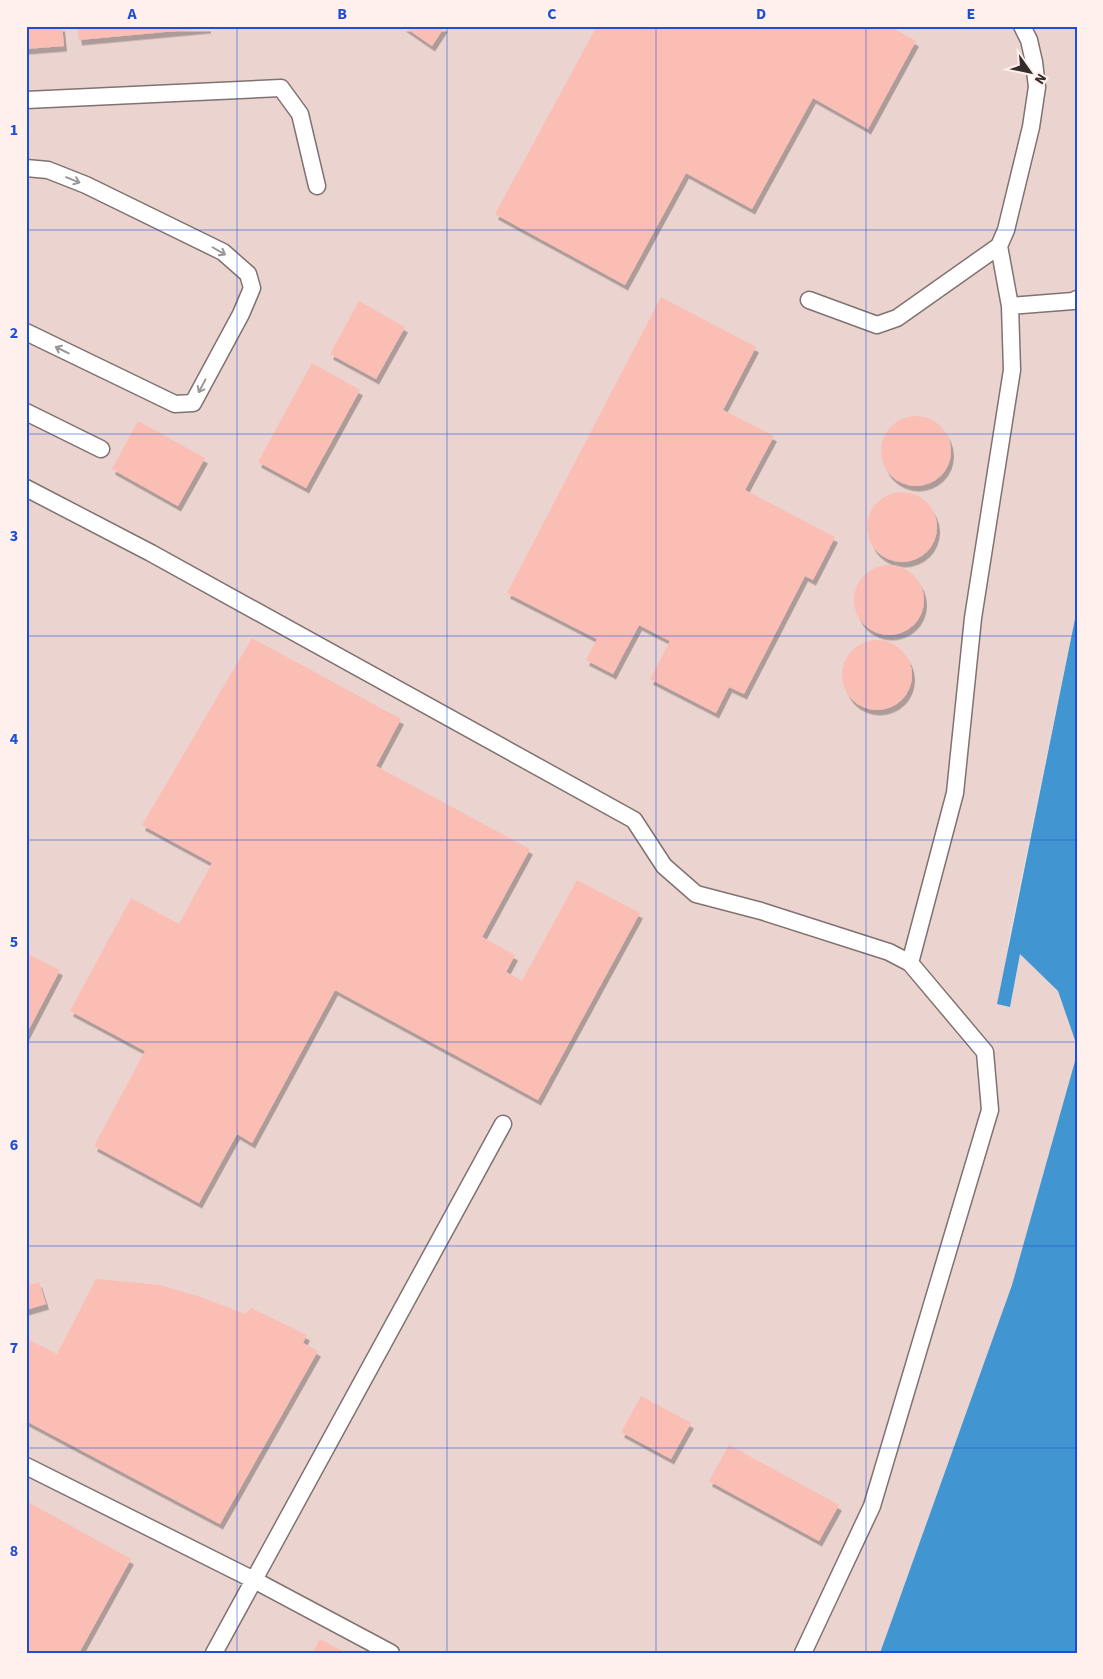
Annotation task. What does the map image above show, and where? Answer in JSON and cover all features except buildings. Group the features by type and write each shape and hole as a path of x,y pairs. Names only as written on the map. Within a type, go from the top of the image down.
{"lane":[{"path":"809,300 877,325 886,323 897,318 999,246 1006,230 1029,136 1037,87 1029,40 1022,26"},
{"path":"26,100 281,88 300,114 317,186"},
{"path":"26,169 48,170 86,185 223,252 248,274 252,288 241,314 193,403 174,404 26,332"},
{"path":"910,963 955,793 973,618 1012,370 1010,306 999,246"},
{"path":"1010,306 1077,300"},
{"path":"26,412 101,449"},
{"path":"26,488 151,553 634,820 664,866 696,894 761,911 889,952 910,963 984,1052 990,1110 872,1506 803,1653"},
{"path":"214,1653 503,1124"},
{"path":"26,1466 254,1580 391,1653"}],"shaded area":[{"path":"26,26 1077,26 1077,609 1008,943 1010,1007 1020,953 1058,991 1077,1046 1077,1054 1012,1285 880,1653 26,1653"}],"water":[{"path":"1077,609 1077,1046 1058,991 1020,954 1010,1007 997,1004"},
{"path":"1077,1054 1077,1653 880,1653 1012,1285"}]}
